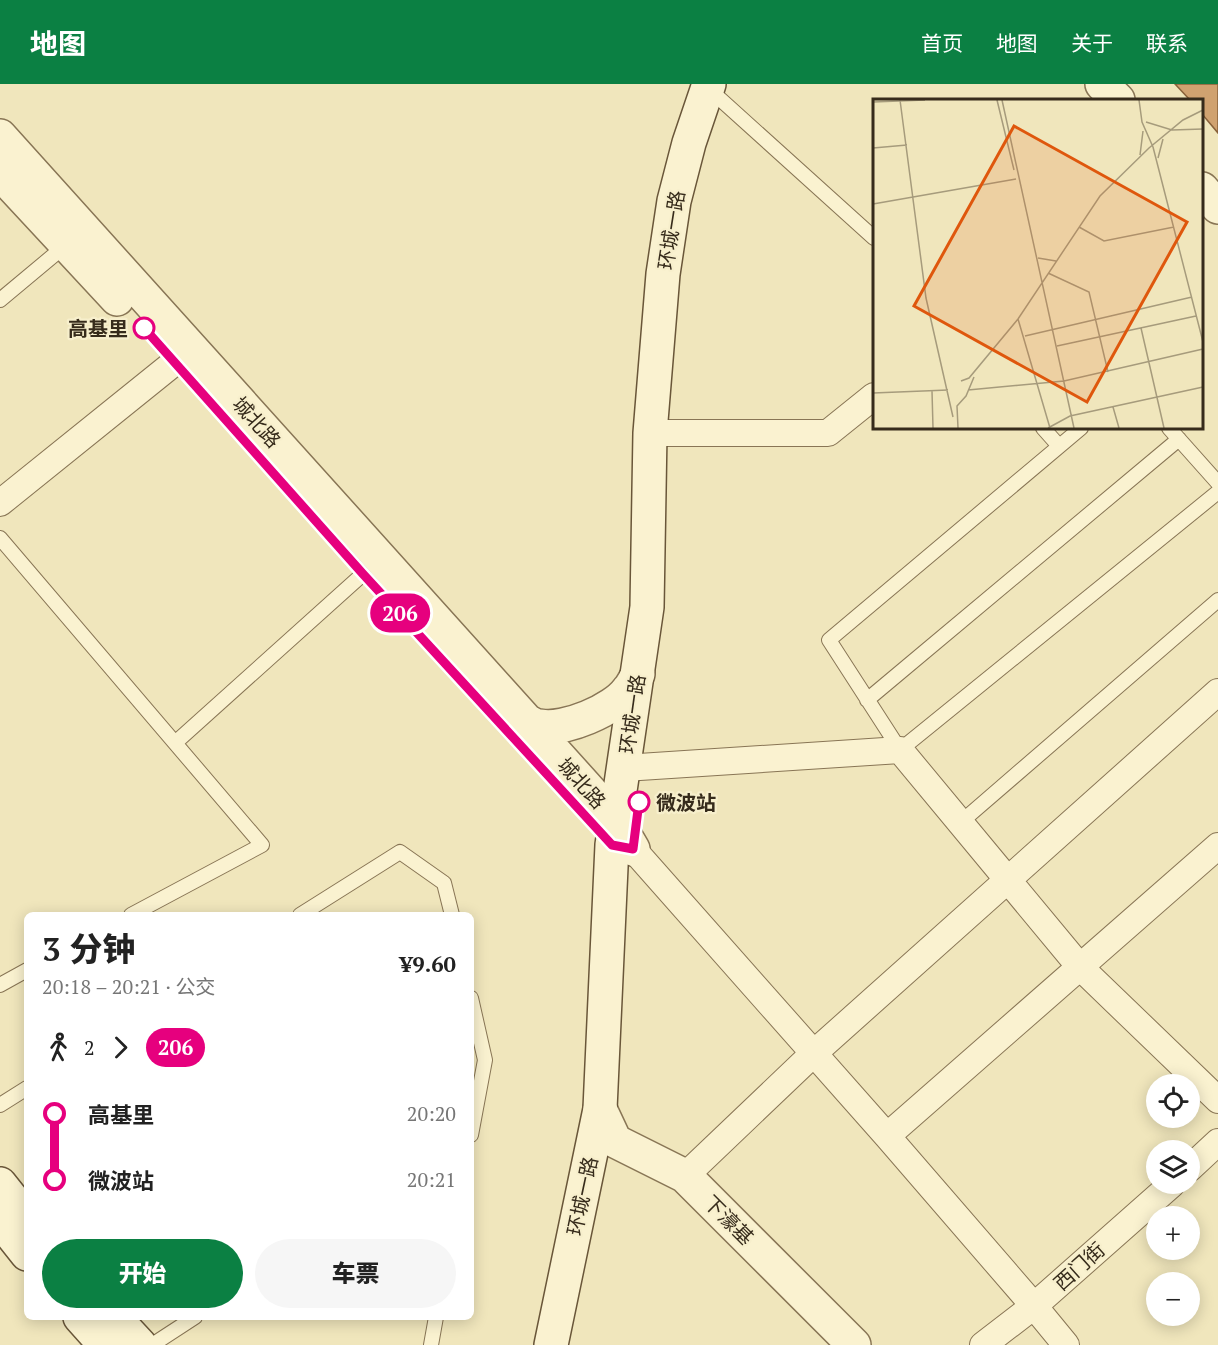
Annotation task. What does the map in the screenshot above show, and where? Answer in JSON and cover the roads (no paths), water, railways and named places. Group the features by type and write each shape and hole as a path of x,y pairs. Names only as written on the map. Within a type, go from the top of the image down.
{"street":[{"path":"1102,84 1117,99"},
{"name":"环城一路","path":"634,767 638,674 647,607 660,432 678,264 716,89"},
{"name":"城北路","path":"0,136 526,721 620,838"},
{"name":"城北路","path":"0,173 175,362 363,574 620,838"},
{"path":"1203,190 1218,207"},
{"path":"0,503 175,362"},
{"path":"660,432 828,433 873,397"},
{"name":"环城一路","path":"551,1345 600,1109 620,838 664,604 660,432"},
{"path":"526,721 541,727 559,725 598,713 616,703 629,690 638,674"},
{"path":"685,1176 813,1053 1218,692"},
{"path":"634,767 900,750 1080,967 1218,1100"},
{"path":"620,838 887,1136 1066,1345"},
{"name":"环城一路","path":"573,1345 593,1238 615,1141 626,1014 620,838"},
{"path":"887,1136 1218,846"},
{"path":"600,1109 615,1141"},
{"name":"下濠基","path":"615,1141 685,1176 854,1345"},
{"path":"1200,1159 1218,1142"},
{"path":"0,1184 24,1214"},
{"name":"西门街","path":"983,1345 1034,1306 1161,1194"},
{"path":"0,1220 24,1250"},
{"path":"83,1320 105,1345"},
{"path":"117,1320 140,1345"}],"lane":[{"path":"716,89 873,237"},
{"path":"0,300 66,245"},
{"path":"1044,429 1059,446"},
{"path":"1080,429 829,640 900,750 1218,492"},
{"path":"1170,429 1218,483"},
{"path":"867,700 1179,439"},
{"path":"0,538 262,845 136,912"},
{"path":"175,743 363,574"},
{"path":"960,823 1218,600"},
{"path":"305,912 400,852 444,883 451,912"},
{"path":"0,985 24,972"},
{"path":"474,1011 485,1060 474,1119"},
{"path":"0,1105 24,1090"},
{"path":"152,1345 190,1320"},
{"path":"431,1345 435,1320"}],"place":[{"name":"高基里","path":"144,328"},
{"name":"微波站","path":"639,802"}]}
